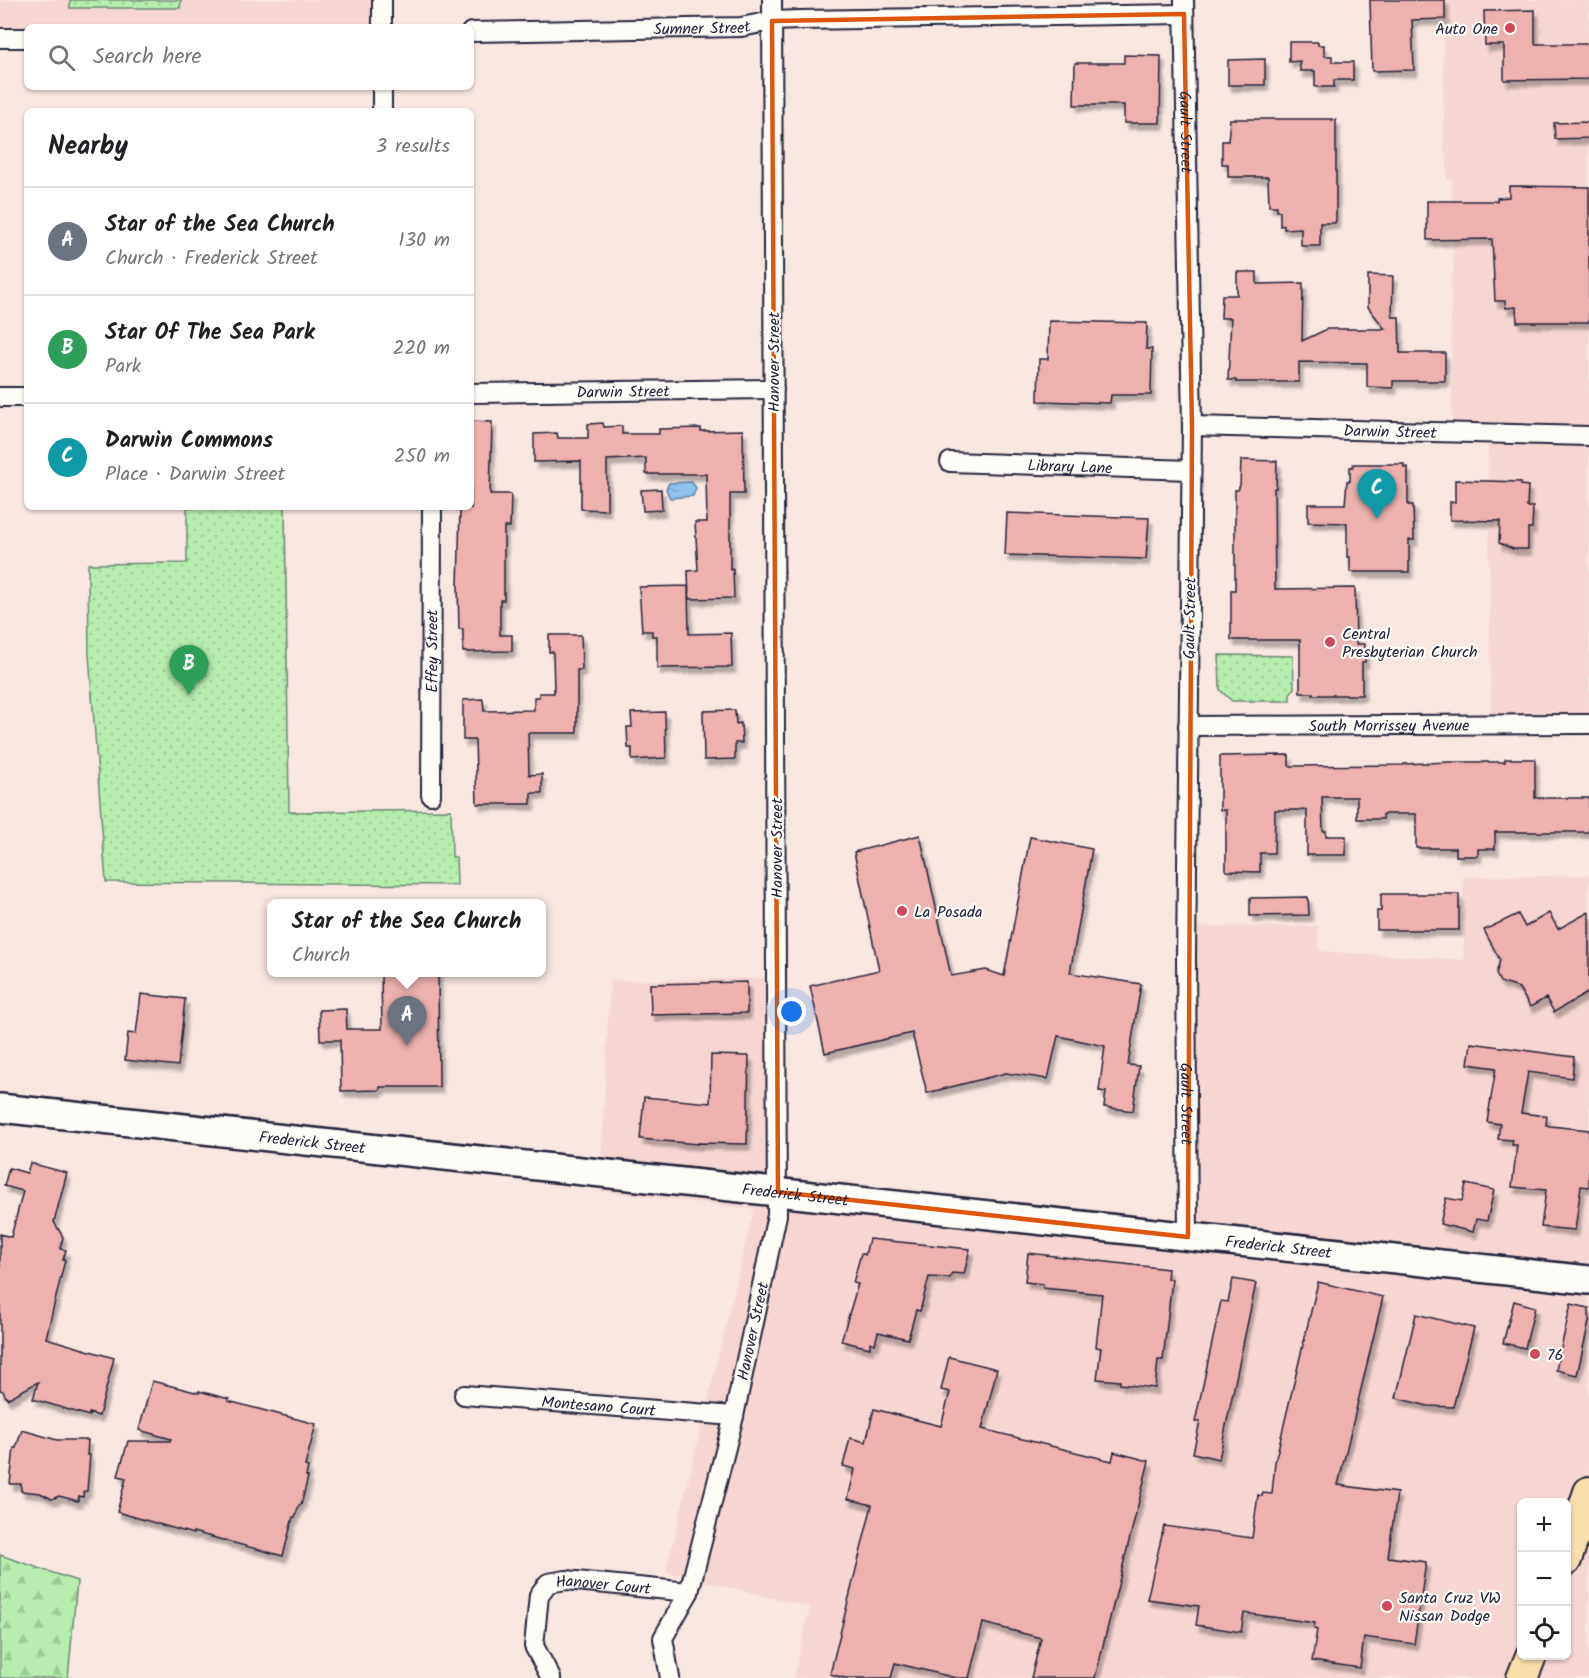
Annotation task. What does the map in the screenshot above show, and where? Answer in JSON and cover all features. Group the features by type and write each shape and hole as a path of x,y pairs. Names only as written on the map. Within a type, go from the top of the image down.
{"main road":[{"name":"Frederick Street","path":"0,1108 1589,1280"},
{"path":"1569,1552 1589,1492"},
{"path":"1522,1678 1529,1660"}],"street":[{"path":"382,0 382,24"},
{"name":"Hanover Street","path":"670,1678 663,1638 689,1592 734,1416 776,1225 778,1192 772,0"},
{"name":"Sumner Street","path":"474,32 741,27 772,21 1184,7"},
{"name":"Gault Street","path":"1184,7 1192,426 1186,946 1188,1237"},
{"path":"0,38 24,38"},
{"path":"382,90 382,108"},
{"name":"Darwin Street","path":"474,393 774,389"},
{"path":"0,397 24,397"},
{"name":"Darwin Street","path":"1192,426 1589,436"},
{"name":"Library Lane","path":"950,462 1191,470"},
{"name":"Effey Street","path":"431,795 432,510"},
{"name":"South Morrissey Avenue","path":"1188,726 1589,724"},
{"name":"Montesano Court","path":"464,1395 734,1416"},
{"name":"Hanover Court","path":"551,1678 534,1646 539,1595 548,1583 566,1580 689,1592"}],"highlighted area":[{"path":"1184,14 1192,426 1188,1237 778,1192 772,21"}],"shaded area":[{"path":"0,0 377,0 377,24 24,24 24,37 0,37"},
{"path":"1443,0 1589,0 1589,727 1491,728 1488,437 1455,435 1452,410 1451,274 1454,274 1452,179 1447,179 1447,152 1444,152"},
{"path":"1589,875 1589,1678 794,1678 810,1607 666,1572 754,1209 600,1191 610,981 773,978 775,1191 1184,1236 1181,927 1318,926 1319,951 1464,960 1463,877"}],"green space":[{"path":"70,0 181,0 180,8 70,8"},
{"path":"187,510 285,510 289,812 451,810 452,857 456,857 457,885 106,882 89,655 88,564 187,563"},
{"path":"1219,655 1293,656 1294,688 1290,694 1290,701 1232,701 1220,690"},
{"path":"0,1555 77,1581 68,1678 0,1678"}],"water":[{"path":"692,482 696,488 693,496 670,498 666,489 669,483"}],"building":[{"path":"1370,0 1445,0 1445,19 1412,20 1414,70 1372,71"},
{"path":"1535,10 1535,44 1589,44 1589,79 1504,80 1504,45 1485,45 1484,11"},
{"path":"1289,42 1318,42 1318,45 1324,45 1324,56 1332,56 1332,62 1353,62 1353,80 1334,80 1334,87 1315,87 1315,71 1300,71 1300,61 1289,62"},
{"path":"1124,55 1161,56 1160,123 1124,123 1124,105 1074,105 1075,63 1124,63"},
{"path":"1265,59 1265,85 1228,85 1228,60"},
{"path":"1230,119 1336,120 1336,220 1335,223 1320,223 1320,246 1301,246 1301,228 1284,229 1284,225 1280,226 1280,211 1277,211 1277,206 1269,206 1268,177 1228,177 1228,164 1222,164 1222,141 1228,141"},
{"path":"1589,122 1589,138 1555,139 1554,123"},
{"path":"1509,186 1589,187 1589,322 1517,322 1516,307 1506,308 1505,301 1495,301 1492,239 1427,240 1427,201 1497,201 1497,198 1509,197"},
{"path":"1237,272 1257,272 1257,284 1303,283 1302,341 1327,329 1385,329 1368,307 1368,275 1393,276 1392,317 1399,317 1400,353 1445,353 1445,381 1393,381 1393,388 1367,387 1367,363 1299,362 1299,382 1228,380 1231,318 1221,318 1222,295 1237,295"},
{"path":"1049,321 1147,323 1146,349 1152,349 1151,395 1111,395 1110,403 1038,401 1039,359 1048,359"},
{"path":"474,421 492,422 490,494 511,494 510,527 504,527 504,600 500,600 500,635 512,635 512,651 463,652 463,629 459,629 460,510 474,510"},
{"path":"603,423 604,427 622,426 622,434 659,434 659,429 743,430 744,494 730,494 730,570 733,569 734,598 689,599 688,571 698,570 695,522 707,522 706,474 646,474 646,458 607,460 607,510 581,509 581,461 534,462 534,434 557,433 558,438 588,438 588,424"},
{"name":"Central Presbyterian Church","path":"1241,460 1277,461 1276,488 1274,488 1275,589 1355,588 1356,644 1365,644 1365,662 1362,662 1362,695 1300,693 1300,640 1231,640 1231,590 1235,590 1235,490 1238,490 1240,485"},
{"path":"1353,464 1404,464 1404,468 1408,467 1408,505 1413,505 1414,540 1409,540 1409,572 1350,572 1350,557 1347,557 1347,523 1308,522 1308,504 1345,504 1347,481 1350,481 1350,467 1353,467"},
{"path":"1455,480 1521,482 1521,485 1528,486 1527,507 1533,507 1532,528 1528,528 1528,549 1513,549 1499,543 1500,521 1450,520 1450,502 1455,502"},
{"path":"661,489 662,510 643,511 641,490"},
{"path":"1007,513 1149,518 1146,559 1005,555"},
{"path":"688,586 689,634 731,633 732,667 657,668 657,636 652,636 652,631 642,631 639,587"},
{"path":"549,635 581,635 582,670 577,670 577,733 528,733 529,775 542,774 542,793 531,793 531,804 477,804 475,740 463,740 463,700 483,699 484,711 534,710 534,697 539,697 539,693 554,693 553,652 549,652"},
{"path":"735,710 736,724 741,723 742,743 735,743 735,759 704,760 703,711"},
{"path":"665,712 666,758 632,760 632,748 628,748 627,727 632,727 631,713"},
{"path":"1289,755 1289,766 1404,765 1535,759 1535,798 1589,798 1589,832 1495,832 1495,849 1478,849 1478,856 1456,856 1456,848 1416,848 1416,814 1383,814 1383,819 1357,819 1357,797 1322,797 1323,831 1326,831 1326,836 1346,836 1346,855 1307,855 1307,810 1275,810 1274,853 1260,853 1260,872 1226,871 1226,810 1220,810 1220,756"},
{"name":"La Posada","path":"920,835 951,976 986,970 1004,976 1030,837 1092,849 1070,973 1141,984 1128,1065 1139,1066 1133,1111 1104,1107 1106,1092 1099,1091 1105,1046 1058,1036 1048,1079 1006,1073 927,1093 912,1033 825,1053 810,986 879,970 854,852"},
{"path":"1381,894 1459,894 1459,930 1377,930 1377,911 1381,911"},
{"path":"1308,897 1309,915 1250,916 1250,898"},
{"path":"1589,912 1589,992 1554,1012 1546,998 1530,1007 1519,988 1500,982 1496,974 1500,960 1484,930 1518,914 1525,927 1549,913 1558,929"},
{"path":"381,977 438,977 439,1087 380,1087 380,1090 341,1091 340,1040 320,1040 319,1010 346,1009 347,1029 382,1029"},
{"path":"747,982 747,1013 651,1015 650,984"},
{"path":"141,994 185,999 178,1066 125,1060 128,1033 136,1034"},
{"path":"1471,1043 1574,1057 1572,1078 1528,1072 1521,1113 1547,1116 1546,1125 1550,1126 1589,1130 1589,1187 1581,1186 1575,1230 1541,1227 1546,1190 1512,1187 1517,1145 1512,1145 1513,1140 1498,1139 1500,1124 1487,1122 1496,1068 1468,1064"},
{"path":"711,1055 749,1056 747,1144 698,1144 640,1139 644,1097 710,1103"},
{"path":"30,1163 67,1173 54,1222 63,1237 60,1249 66,1250 63,1260 65,1260 46,1338 114,1358 99,1416 89,1413 89,1416 33,1399 38,1382 7,1399 0,1390 0,1234 11,1237 23,1191 4,1186 9,1168 27,1173"},
{"path":"1466,1184 1494,1190 1487,1221 1476,1219 1473,1232 1440,1224 1446,1198 1462,1201"},
{"path":"869,1239 970,1249 964,1274 952,1273 950,1278 929,1277 920,1311 916,1310 908,1339 878,1332 875,1344 870,1342 870,1348 841,1341 858,1284 853,1283 861,1253 865,1255"},
{"path":"1028,1253 1168,1269 1167,1279 1172,1279 1163,1360 1158,1360 1155,1388 1097,1379 1101,1348 1096,1347 1102,1294 1043,1288 1043,1284 1025,1282"},
{"path":"1233,1279 1256,1283 1219,1459 1193,1453 1200,1422 1195,1422 1221,1301 1228,1302"},
{"path":"1318,1282 1383,1297 1338,1485 1397,1493 1388,1557 1426,1562 1414,1644 1364,1637 1360,1668 1312,1661 1317,1630 1314,1629 1315,1623 1244,1613 1241,1632 1196,1625 1199,1606 1147,1599 1164,1526 1252,1538 1258,1495 1272,1494 1275,1462"},
{"path":"1514,1301 1535,1307 1525,1348 1503,1343"},
{"path":"1571,1304 1589,1308 1589,1322 1577,1375 1556,1370"},
{"path":"1416,1314 1474,1328 1453,1407 1428,1406 1396,1398"},
{"path":"949,1357 997,1369 982,1429 1112,1461 1114,1452 1149,1461 1095,1678 1031,1678 1041,1638 983,1623 969,1678 956,1678 895,1663 891,1678 845,1678 830,1674 872,1505 848,1499 855,1469 843,1466 850,1438 866,1442 874,1409 941,1426 950,1392 941,1390"},
{"path":"152,1381 199,1393 199,1391 316,1424 305,1466 308,1467 306,1476 308,1477 301,1505 293,1517 283,1556 117,1512 126,1478 118,1476 128,1441 170,1441 171,1439 139,1430"},
{"path":"22,1430 57,1440 88,1440 87,1455 90,1455 87,1491 84,1491 83,1497 79,1496 78,1501 59,1496 52,1499 40,1493 21,1491 21,1484 10,1484 14,1448 16,1448"}],"place":[{"name":"Auto One","path":"1510,28"},
{"name":"Darwin Commons","path":"1377,519"},
{"name":"Central Presbyterian Church","path":"1330,642"},
{"name":"Star Of The Sea Park","path":"189,695"},
{"name":"La Posada","path":"902,911"},
{"name":"Star of the Sea Church","path":"407,1046"},
{"name":"76","path":"1535,1354"},
{"name":"Santa Cruz VW Nissan Dodge","path":"1387,1606"}]}
